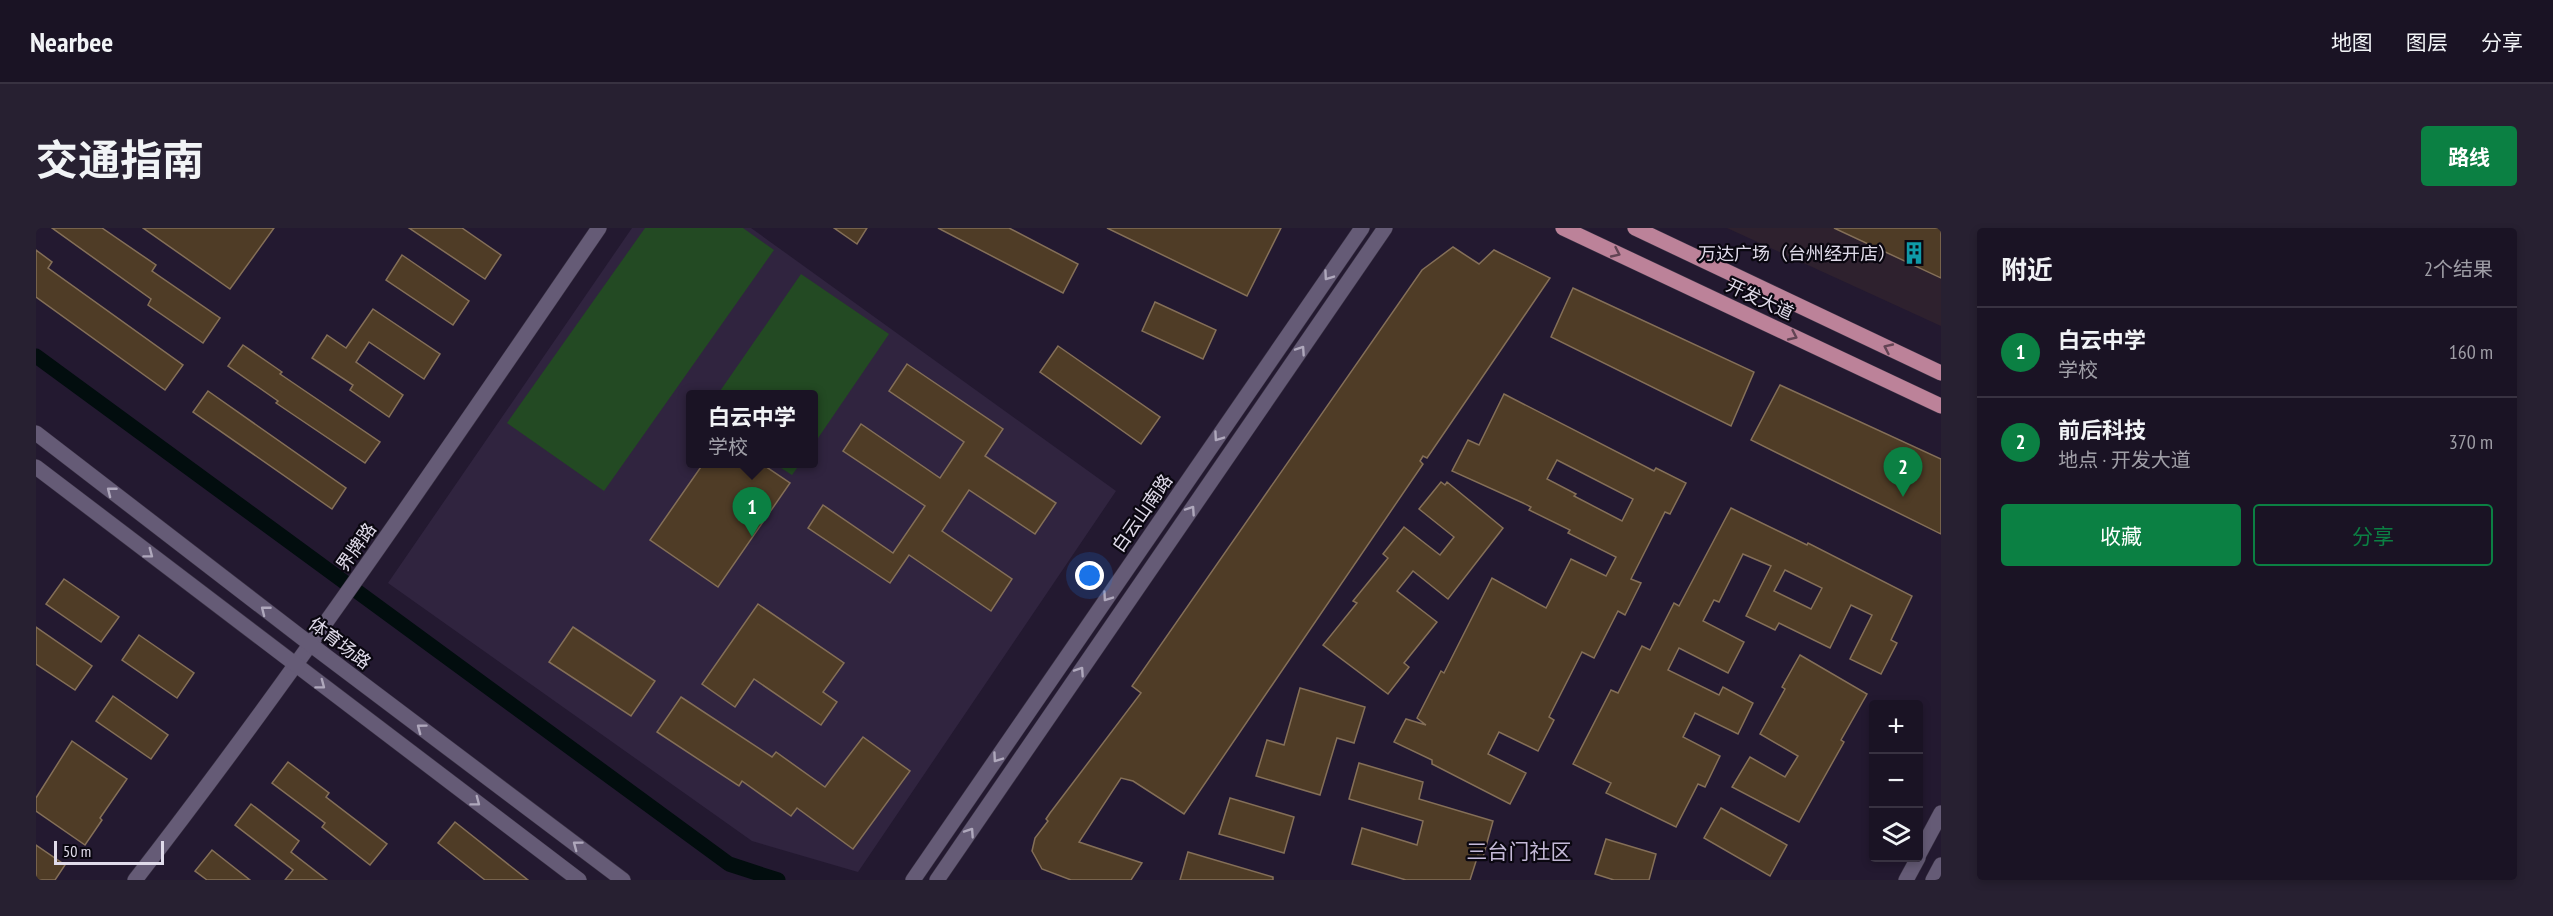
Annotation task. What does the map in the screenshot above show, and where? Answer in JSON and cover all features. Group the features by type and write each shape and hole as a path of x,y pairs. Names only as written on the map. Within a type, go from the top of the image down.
{"main road":[{"name":"界牌路","path":"135,880 200,796 310,644 599,228"},
{"name":"白云山南路","path":"913,880 1362,228"},
{"path":"937,880 1385,228"},
{"name":"开发大道","path":"1563,228 1941,405"},
{"name":"开发大道","path":"1635,228 1941,373"},
{"name":"体育场路","path":"36,434 623,880"},
{"path":"36,467 579,880"},
{"path":"1923,847 1941,813"},
{"path":"1906,880 1915,862"},
{"path":"1933,880 1941,865"}],"shaded area":[{"path":"632,228 751,228 1116,491 858,872 752,841 388,583"},
{"path":"1727,228 1941,228 1941,326"}],"green space":[{"path":"645,228 743,228 774,250 604,491 507,423"},
{"path":"801,274 889,334 818,438 818,390 721,390"},
{"path":"781,468 797,468 792,475"}],"building":[{"path":"52,228 102,228 156,265 152,271 220,318 203,343 148,305 151,299"},
{"path":"143,228 274,228 230,289"},
{"path":"409,228 462,228 501,255 485,279"},
{"path":"834,228 867,228 857,244"},
{"path":"938,228 1009,228 1078,264 1063,293"},
{"path":"1107,228 1281,228 1247,296"},
{"name":"万达广场（台州经开店）","path":"1834,228 1941,228 1941,278"},
{"path":"1453,247 1479,264 1494,250 1550,278 1427,458 1423,456 1420,461 1423,464 1184,814 1133,781 1121,778 1079,842 1142,863 1131,880 1071,880 1042,869 1032,851 1035,838 1048,821 1046,819 1050,813 1141,693 1132,686 1422,270"},
{"path":"36,250 52,262 48,268 183,365 165,390 36,297"},
{"path":"402,255 469,301 453,325 386,280"},
{"path":"1573,288 1754,372 1731,426 1551,337"},
{"path":"1155,302 1216,330 1203,359 1142,331"},
{"path":"373,309 440,354 424,379 369,342 356,362 403,395 389,417 350,390 353,385 312,358 327,335 346,348"},
{"path":"243,345 282,372 280,374 380,442 365,463 276,403 278,401 228,366"},
{"path":"1058,346 1160,417 1141,444 1040,372"},
{"path":"907,364 1003,429 985,456 1056,503 1035,534 969,490 942,531 1012,579 991,611 909,555 890,583 808,528 823,505 893,553 925,506 843,451 861,424 940,478 964,442 889,391"},
{"path":"1780,385 1941,459 1941,534 1751,440"},
{"path":"208,391 346,488 332,509 193,412"},
{"path":"1504,394 1654,471 1656,468 1686,483 1670,514 1665,512 1631,579 1641,583 1625,615 1618,611 1594,658 1582,652 1549,717 1554,720 1538,751 1499,732 1488,754 1526,773 1510,804 1432,764 1432,760 1394,742 1406,719 1426,725 1417,718 1441,671 1444,673 1492,578 1546,608 1571,559 1606,576 1616,557 1568,533 1570,530 1529,510 1531,507 1452,471 1468,440 1479,445","holes":["1557,460 1633,499 1622,521 1547,479"]},
{"path":"700,468 768,468 790,483 718,587 650,540"},
{"path":"1441,482 1445,485 1447,482 1503,528 1448,599 1413,571 1397,591 1437,622 1404,663 1409,667 1388,694 1323,645 1357,603 1353,601 1388,558 1383,554 1404,527 1440,555 1454,537 1419,509"},
{"path":"1731,508 1807,545 1808,543 1912,596 1891,640 1897,643 1881,674 1850,659 1872,615 1851,605 1830,648 1779,623 1775,630 1746,616 1771,566 1743,554 1719,602 1714,600 1703,621 1744,642 1728,673 1679,648 1668,670 1719,695 1723,687 1753,703 1738,734 1695,713 1683,737 1720,756 1705,787 1698,784 1676,827 1606,793 1611,783 1573,764 1611,690 1618,693 1642,646 1650,650 1674,603 1679,606","holes":["1785,570 1822,588 1811,609 1774,591"]},
{"path":"64,579 119,617 101,642 46,604"},
{"path":"758,604 844,663 823,692 837,702 821,725 754,679 735,707 702,684"},
{"path":"36,627 92,666 75,690 36,664"},
{"path":"573,627 655,681 631,716 549,662"},
{"path":"139,635 194,673 177,698 122,660"},
{"path":"1800,655 1867,694 1841,740 1844,742 1799,822 1732,787 1750,757 1785,777 1798,756 1760,734 1785,689 1782,687"},
{"path":"1300,688 1365,707 1354,743 1337,738 1320,795 1256,776 1267,740 1284,745"},
{"path":"113,696 168,735 151,759 96,721"},
{"path":"681,697 772,757 776,752 825,787 863,737 910,771 853,849 797,808 791,816 742,781 739,786 657,732"},
{"path":"72,741 127,779 100,818 102,820 85,845 36,811 36,798"},
{"path":"288,762 329,793 326,797 387,844 370,865 322,827 325,823 272,783"},
{"path":"1359,763 1423,782 1419,799 1493,821 1483,857 1478,855 1470,880 1406,880 1352,864 1362,828 1417,845 1423,821 1349,799"},
{"path":"1230,798 1294,817 1284,853 1219,834"},
{"path":"251,804 299,841 291,852 327,880 285,880 293,870 235,825"},
{"path":"1721,808 1787,845 1770,876 1704,838"},
{"path":"455,822 528,880 485,880 438,843"},
{"path":"1606,839 1656,854 1649,880 1614,880 1595,874"},
{"path":"36,845 65,865 55,880 36,880"},
{"path":"212,850 250,880 207,880 195,871"},
{"path":"1188,852 1273,877 1273,880 1180,880"}],"waterway":[{"path":"36,356 729,864 778,880"}],"place":[{"name":"万达广场（台州经开店）","path":"1914,253"},
{"name":"前后科技","path":"1903,497"},
{"name":"白云中学","path":"752,537"}],"district":[{"name":"三台门社区","path":"1519,851"}]}
